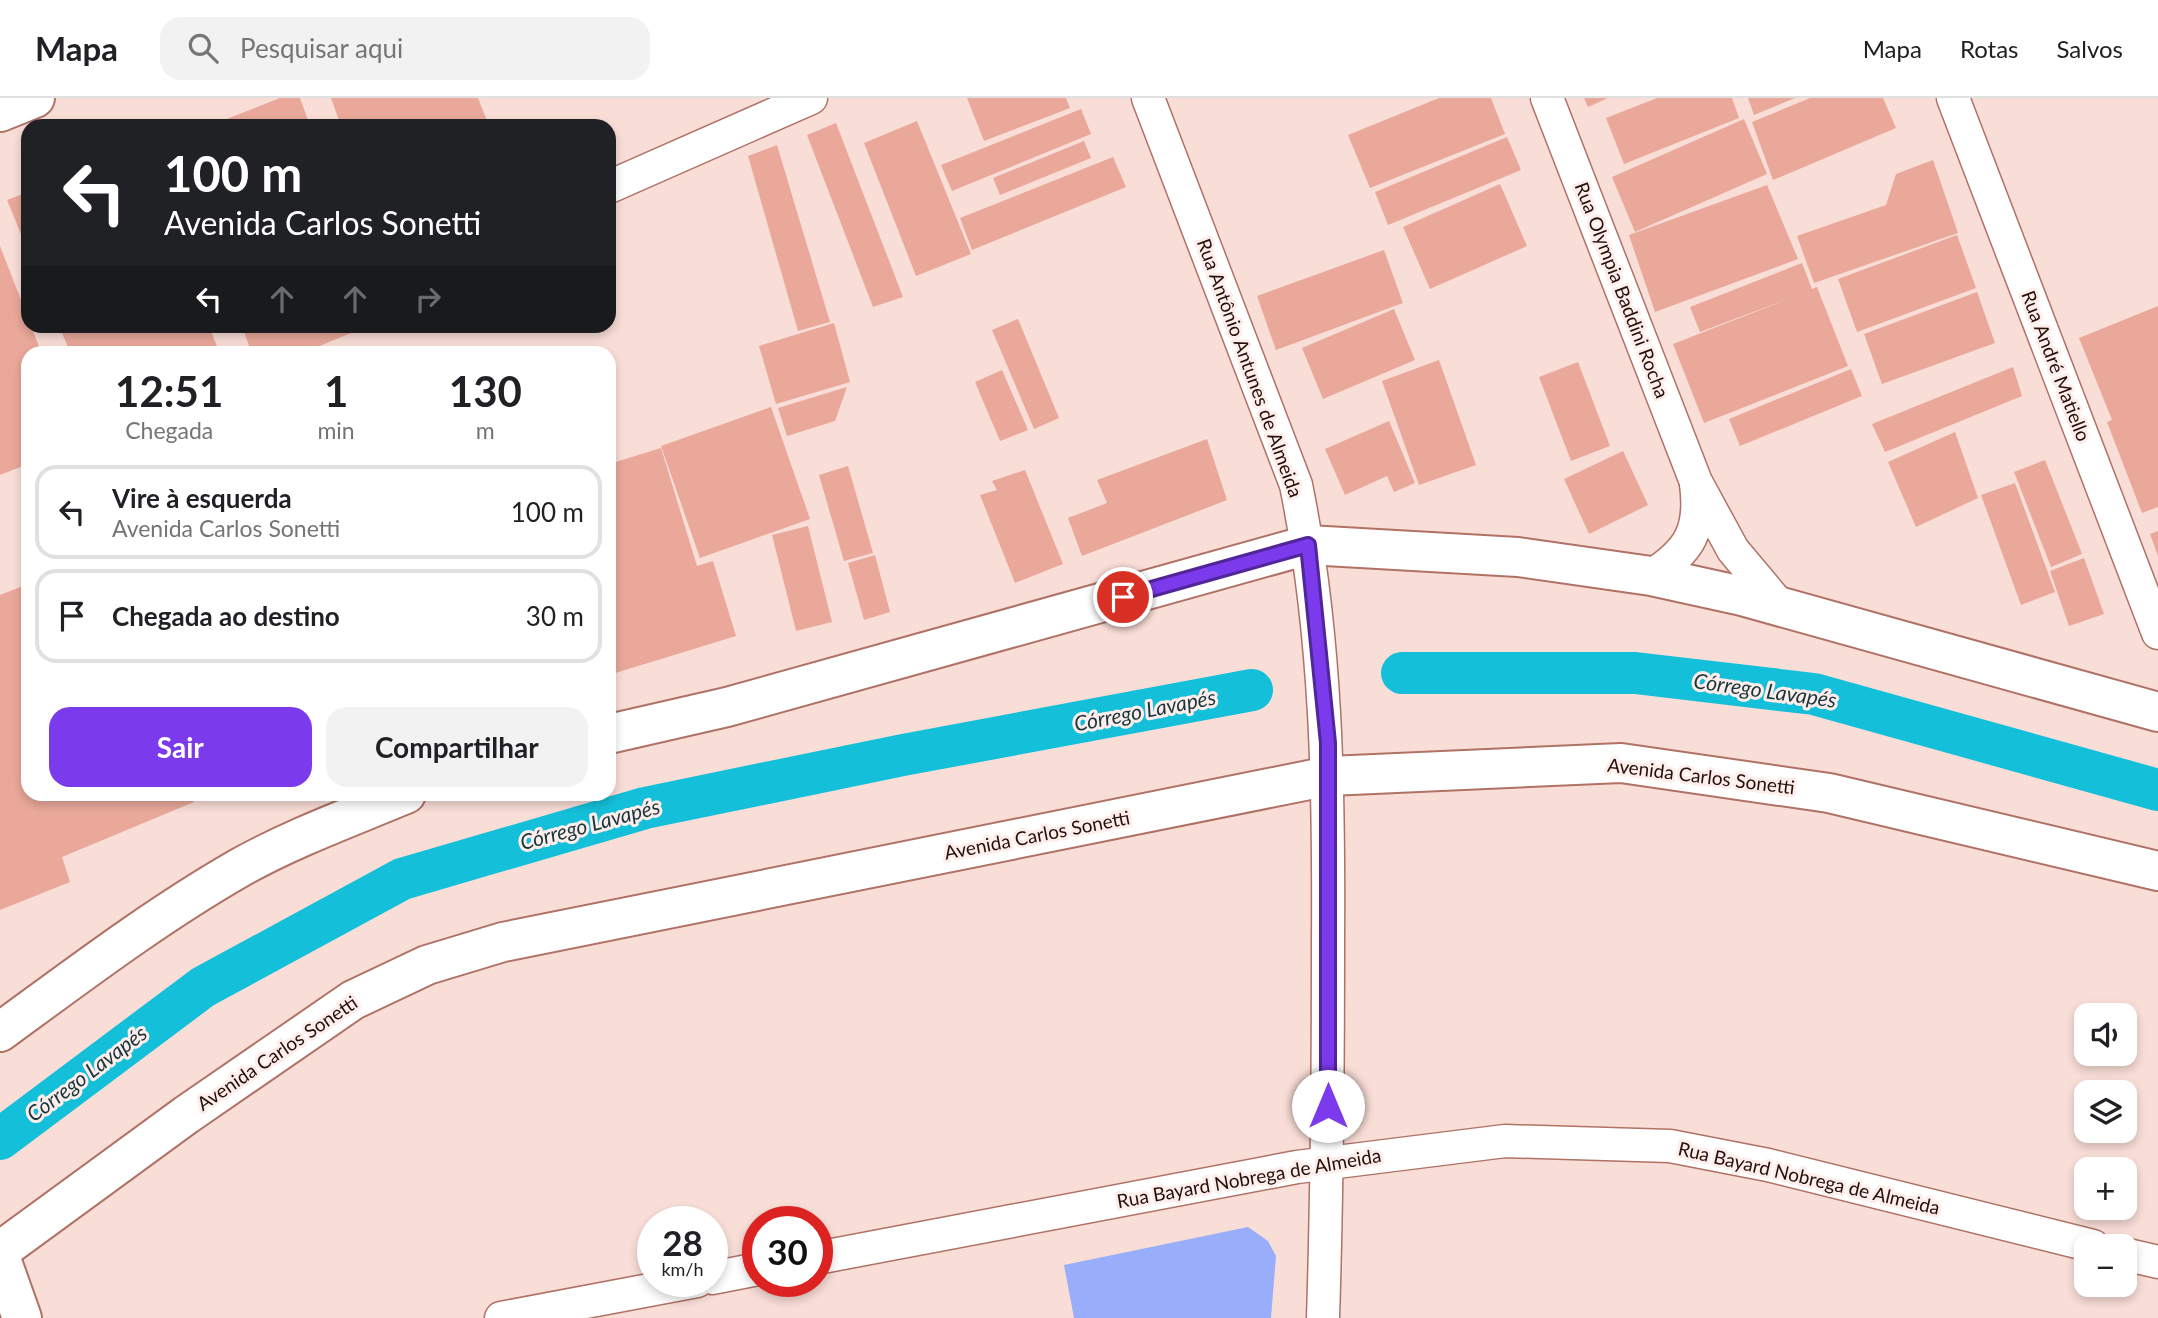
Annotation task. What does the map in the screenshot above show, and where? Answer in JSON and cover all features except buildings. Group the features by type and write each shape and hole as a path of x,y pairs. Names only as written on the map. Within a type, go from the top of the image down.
{"street":[{"path":"0,112 35,98"},
{"path":"616,184 811,98"},
{"name":"Rua Antônio Antunes de Almeida","path":"1149,98 1296,485 1308,545 1318,619 1328,760 1328,1161 1323,1318"},
{"name":"Rua Olympia Baddini Rocha","path":"1547,98 1696,482 1733,550 1780,606"},
{"name":"Rua André Matiello","path":"1954,98 2158,633"},
{"name":"Rua Olympia Baddini Rocha","path":"1651,576 1668,565 1688,543 1700,513 1696,482"},
{"path":"616,732 727,707 1308,545 1518,556 1651,576 1780,606 2158,712"},
{"name":"Avenida Carlos Sonetti","path":"0,1254 186,1115 353,1000 427,965 503,942 1328,760 1621,763 1829,793 2158,871"},
{"path":"9,1022 242,867 390,801"},
{"name":"Rua Bayard Nobrega de Almeida","path":"833,1255 1328,1161 1505,1141 1670,1146 1768,1165 2074,1241"},
{"path":"0,1254 22,1318"},
{"path":"2137,1257 2158,1262"},
{"path":"501,1318 637,1292"}],"shaded area":[{"path":"1248,1227 1268,1241 1276,1256 1271,1318 1074,1318 1064,1265"}],"waterway":[{"name":"Córrego Lavapés","path":"1402,673 1635,673 1814,694 2158,790"},
{"name":"Córrego Lavapés","path":"0,1139 203,987 402,879 645,808 903,755 1252,690"}],"route":[{"path":"1123,597 1308,545 1318,619 1328,743 1328,1106"}]}
